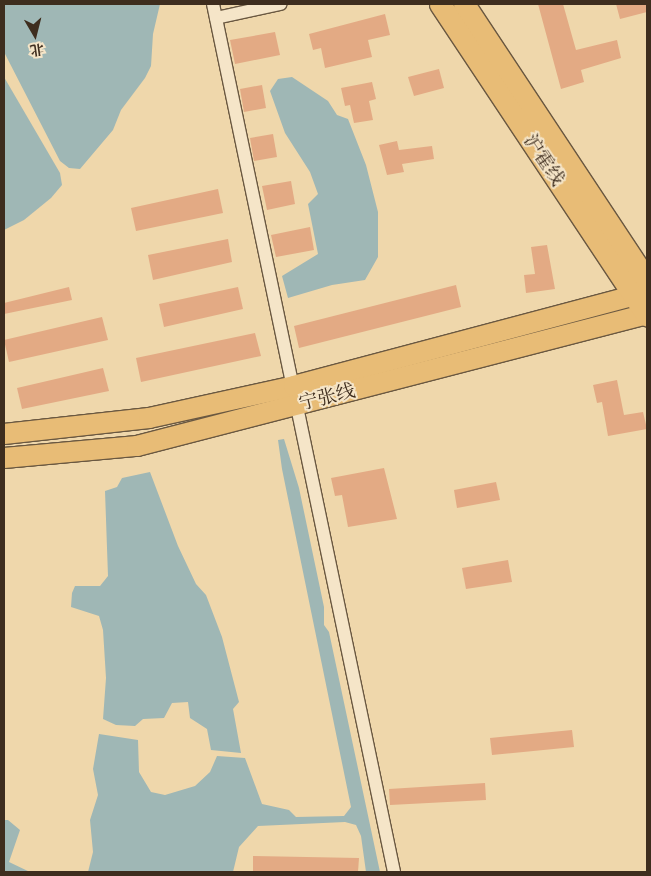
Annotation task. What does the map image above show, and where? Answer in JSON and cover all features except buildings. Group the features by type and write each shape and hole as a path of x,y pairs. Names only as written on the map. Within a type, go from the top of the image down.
{"highway":[{"name":"沪霍线","path":"440,4 643,289"},
{"name":"沪霍线","path":"464,4 643,289 647,315"}],"main road":[{"name":"宁张线","path":"4,458 137,446 295,395 643,289"},
{"name":"宁张线","path":"4,434 149,418 295,395 647,315"}],"street":[{"path":"213,4 394,872"},
{"path":"216,18 280,4"}],"water":[{"path":"4,4 160,4 153,34 151,66 145,78 121,110 113,130 80,169 69,168 60,161 4,52"},
{"path":"4,77 60,173 62,185 51,198 24,220 4,230"},
{"path":"292,77 328,101 337,115 348,119 366,165 378,212 378,257 365,280 332,285 288,298 282,276 318,254 308,204 318,194 310,172 285,133 270,91 278,79"},
{"path":"284,439 299,488 324,607 324,625 329,632 380,872 366,872 361,836 356,825 345,822 258,826 239,847 233,872 88,872 93,852 90,820 98,795 93,769 99,734 138,740 139,772 151,792 165,795 195,786 210,772 217,756 245,758 262,804 289,810 296,817 344,816 351,807 282,469 278,440"},
{"path":"150,472 178,546 196,584 206,595 222,637 239,702 233,709 241,753 211,750 207,729 190,718 188,702 172,703 164,718 143,719 135,726 116,725 103,719 106,678 103,630 99,616 71,607 72,593 75,586 100,586 108,576 105,491 117,487 122,478"},
{"path":"4,820 8,820 20,830 9,862 30,872 4,872"}]}
